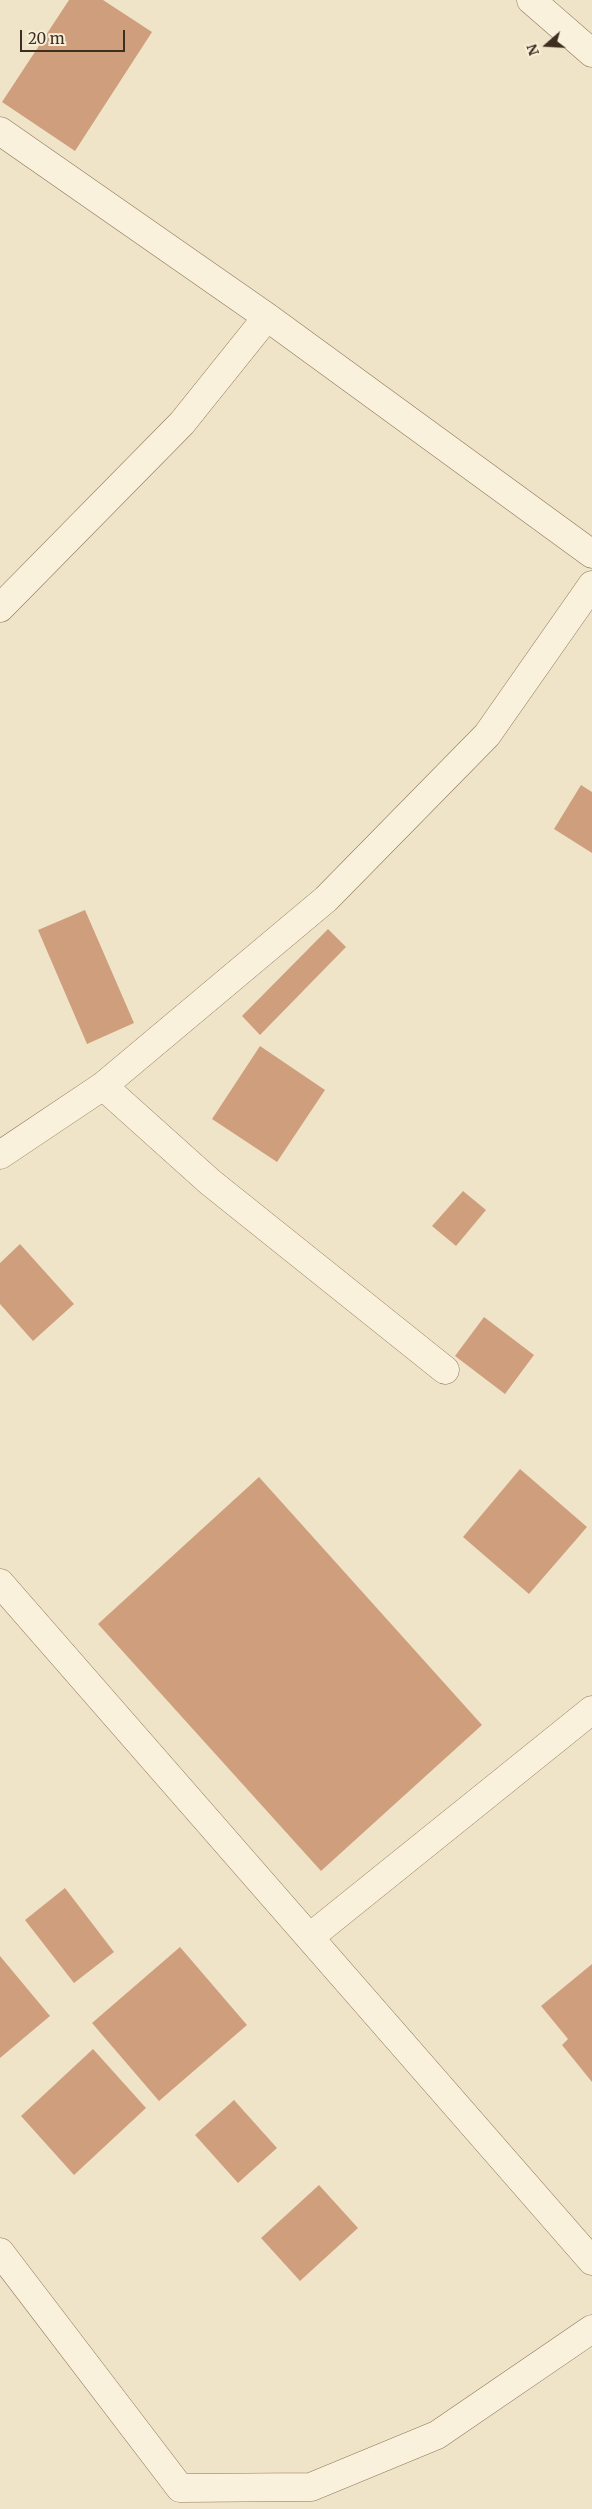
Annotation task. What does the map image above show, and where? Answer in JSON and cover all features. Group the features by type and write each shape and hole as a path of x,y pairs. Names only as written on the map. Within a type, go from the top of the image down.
{"street":[{"path":"531,0 592,53"},
{"path":"0,131 267,317 592,554"},
{"path":"0,608 182,423 267,317"},
{"path":"0,1156 103,1086 326,899 488,735 592,585"},
{"path":"103,1086 210,1182 445,1370"},
{"path":"0,1583 592,2261"},
{"path":"310,1937 592,1710"},
{"path":"0,2252 180,2488 311,2487 437,2435 592,2329"}],"building":[{"path":"69,0 103,0 152,32 75,151 2,102"},
{"path":"581,785 592,792 592,853 554,829"},
{"path":"85,910 134,1023 87,1044 38,930"},
{"path":"328,929 346,947 260,1035 242,1016"},
{"path":"260,1046 325,1090 277,1162 212,1119"},
{"path":"463,1191 486,1210 456,1246 432,1226"},
{"path":"20,1244 74,1304 33,1341 0,1304 0,1263"},
{"path":"484,1317 534,1355 505,1394 455,1356"},
{"path":"520,1469 587,1527 529,1594 463,1537"},
{"path":"259,1477 482,1725 321,1871 98,1624"},
{"path":"65,1888 114,1952 74,1983 25,1920"},
{"path":"180,1947 247,2025 159,2101 92,2023"},
{"path":"0,1956 50,2016 0,2058"},
{"path":"592,1964 592,2082 562,2045 568,2039 541,2006"},
{"path":"93,2049 146,2108 74,2175 21,2116"},
{"path":"234,2100 277,2148 238,2183 195,2135"},
{"path":"319,2185 358,2228 300,2281 261,2238"}]}
